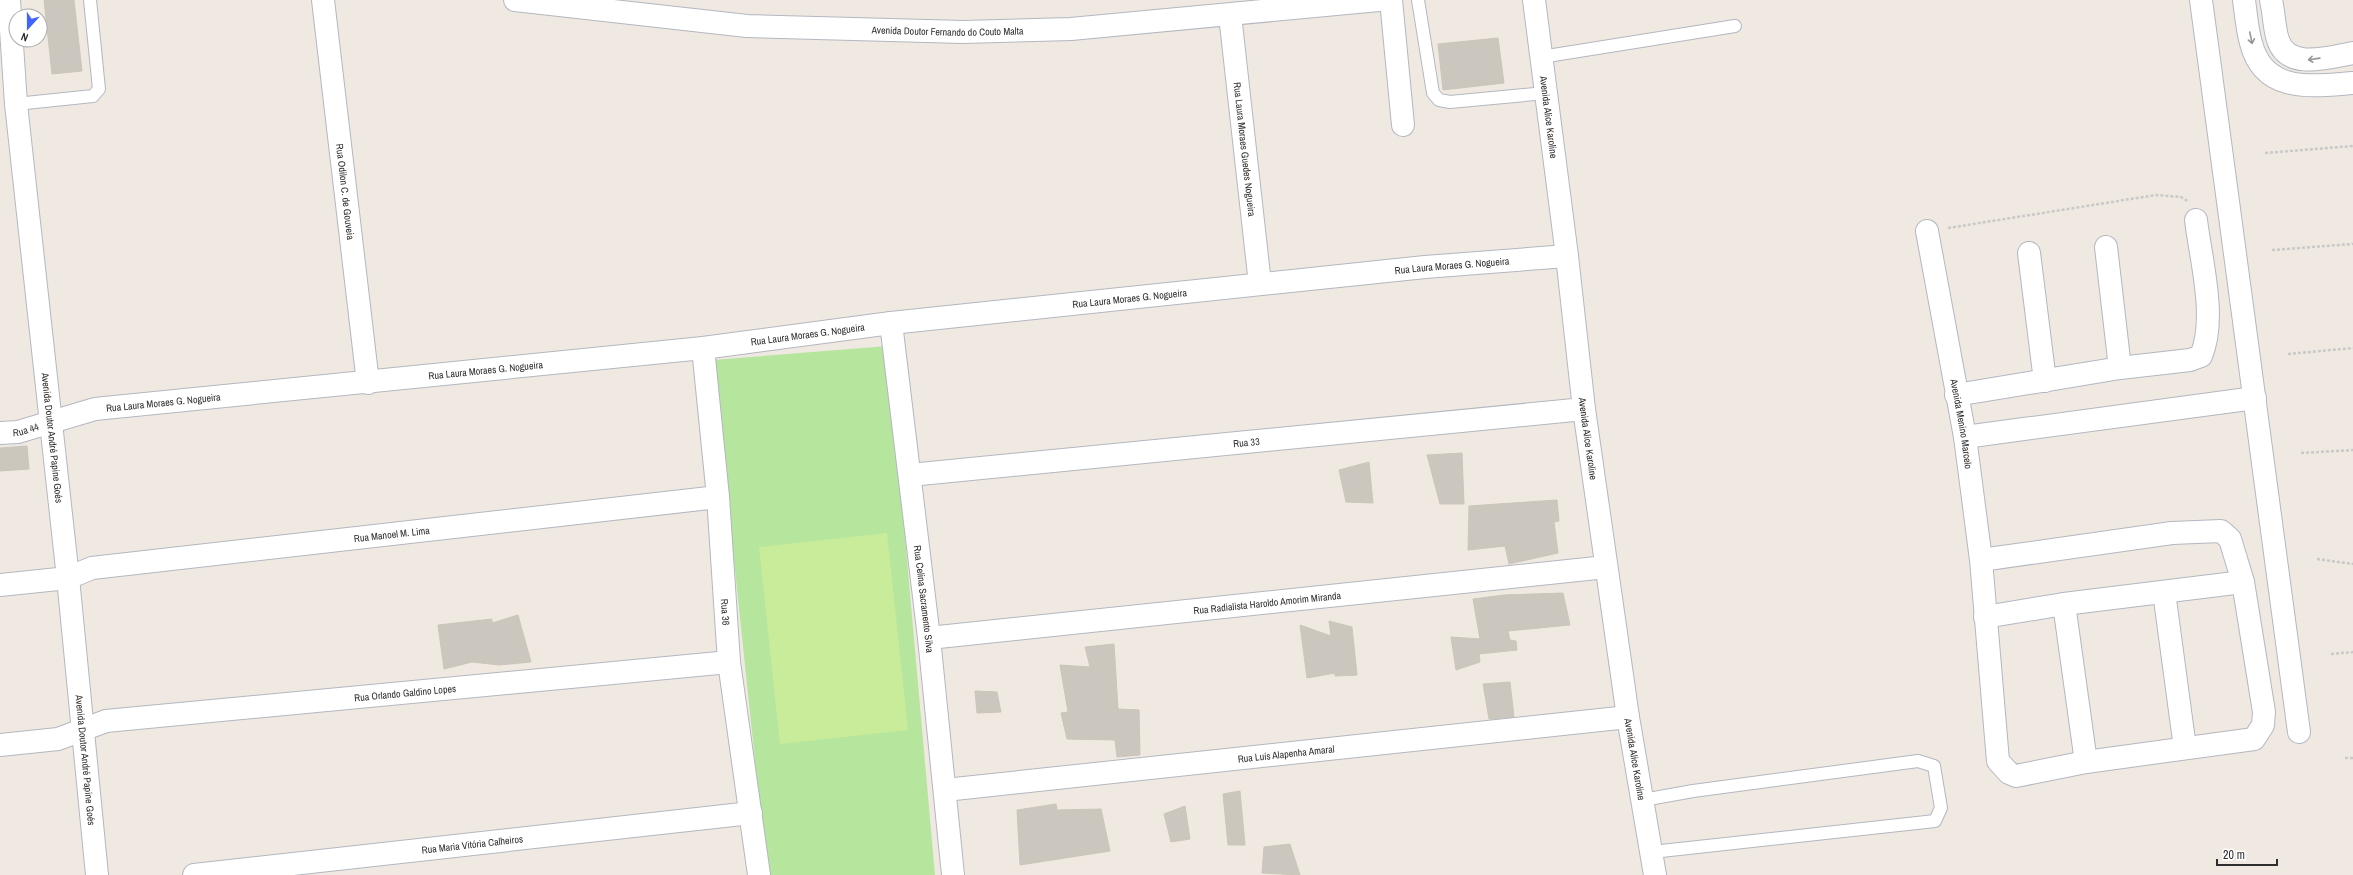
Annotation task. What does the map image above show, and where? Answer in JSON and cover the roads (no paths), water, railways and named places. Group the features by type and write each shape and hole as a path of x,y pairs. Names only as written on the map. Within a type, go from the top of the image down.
{"street":[{"name":"Avenida Doutor André Papine Goés","path":"9,0 16,104 68,578 97,875"},
{"name":"Rua Odilon C. de Gouveia","path":"323,0 368,383"},
{"name":"Avenida Doutor Fernando do Couto Malta","path":"515,0 747,26 963,32 1071,29 1379,0"},
{"path":"1391,0 1404,125"},
{"name":"Avenida Alice Karoline","path":"1534,0 1567,256 1584,409 1628,717 1652,852 1650,874"},
{"path":"2202,0 2256,398 2299,732"},
{"path":"2244,0 2251,43 2256,55 2262,66 2282,82 2310,86 2353,83"},
{"path":"2272,0 2278,41 2287,53 2303,60 2353,53"},
{"name":"Rua Laura Moraes Guedes Nogueira","path":"1230,15 1260,284"},
{"path":"1956,395 2120,368 2190,360 2201,356 2207,341 2208,314 2196,220"},
{"name":"Avenida Menino Marcelo","path":"1927,231 1956,395 1965,437 1981,560 1998,761 2009,774 2016,776 2086,762"},
{"path":"2106,247 2120,368"},
{"path":"2029,254 2045,381"},
{"name":"Rua Laura Moraes G. Nogueira","path":"51,422 95,409 368,383 703,348 891,323 1260,284 1425,267 1567,256"},
{"name":"Rua Celina Sacramento Silva","path":"891,323 929,638 953,875"},
{"name":"Rua 36","path":"703,348 718,497 729,662 759,875"},
{"path":"1965,437 2256,398"},
{"name":"Rua 33","path":"910,475 1584,409"},
{"name":"Rua 44","path":"0,433 18,432 51,422"},
{"name":"Rua Manoel M. Lima","path":"0,585 68,578 92,568 718,497"},
{"path":"1981,560 2172,533 2220,531 2230,538 2243,582 2264,712 2263,725 2254,739 2086,762 2064,604"},
{"name":"Rua Radialista Haroldo Amorim Miranda","path":"929,638 1606,567"},
{"path":"1985,617 2064,604 2243,582"},
{"path":"2164,592 2185,748"},
{"name":"Rua Orlando Galdino Lopes","path":"0,745 58,739 106,722 729,662"},
{"name":"Rua Luís Alapenha Amaral","path":"945,790 1628,717"},
{"name":"Rua Maria Vitória Calheiros","path":"194,875 751,813"}],"lane":[{"path":"16,104 93,96 99,89 90,0"},
{"path":"1418,0 1433,93 1439,100 1450,102 1546,93"},
{"path":"1541,57 1734,26"},
{"path":"1643,800 1693,791 1918,761 1934,766 1941,808 1935,821 1652,852"}]}
